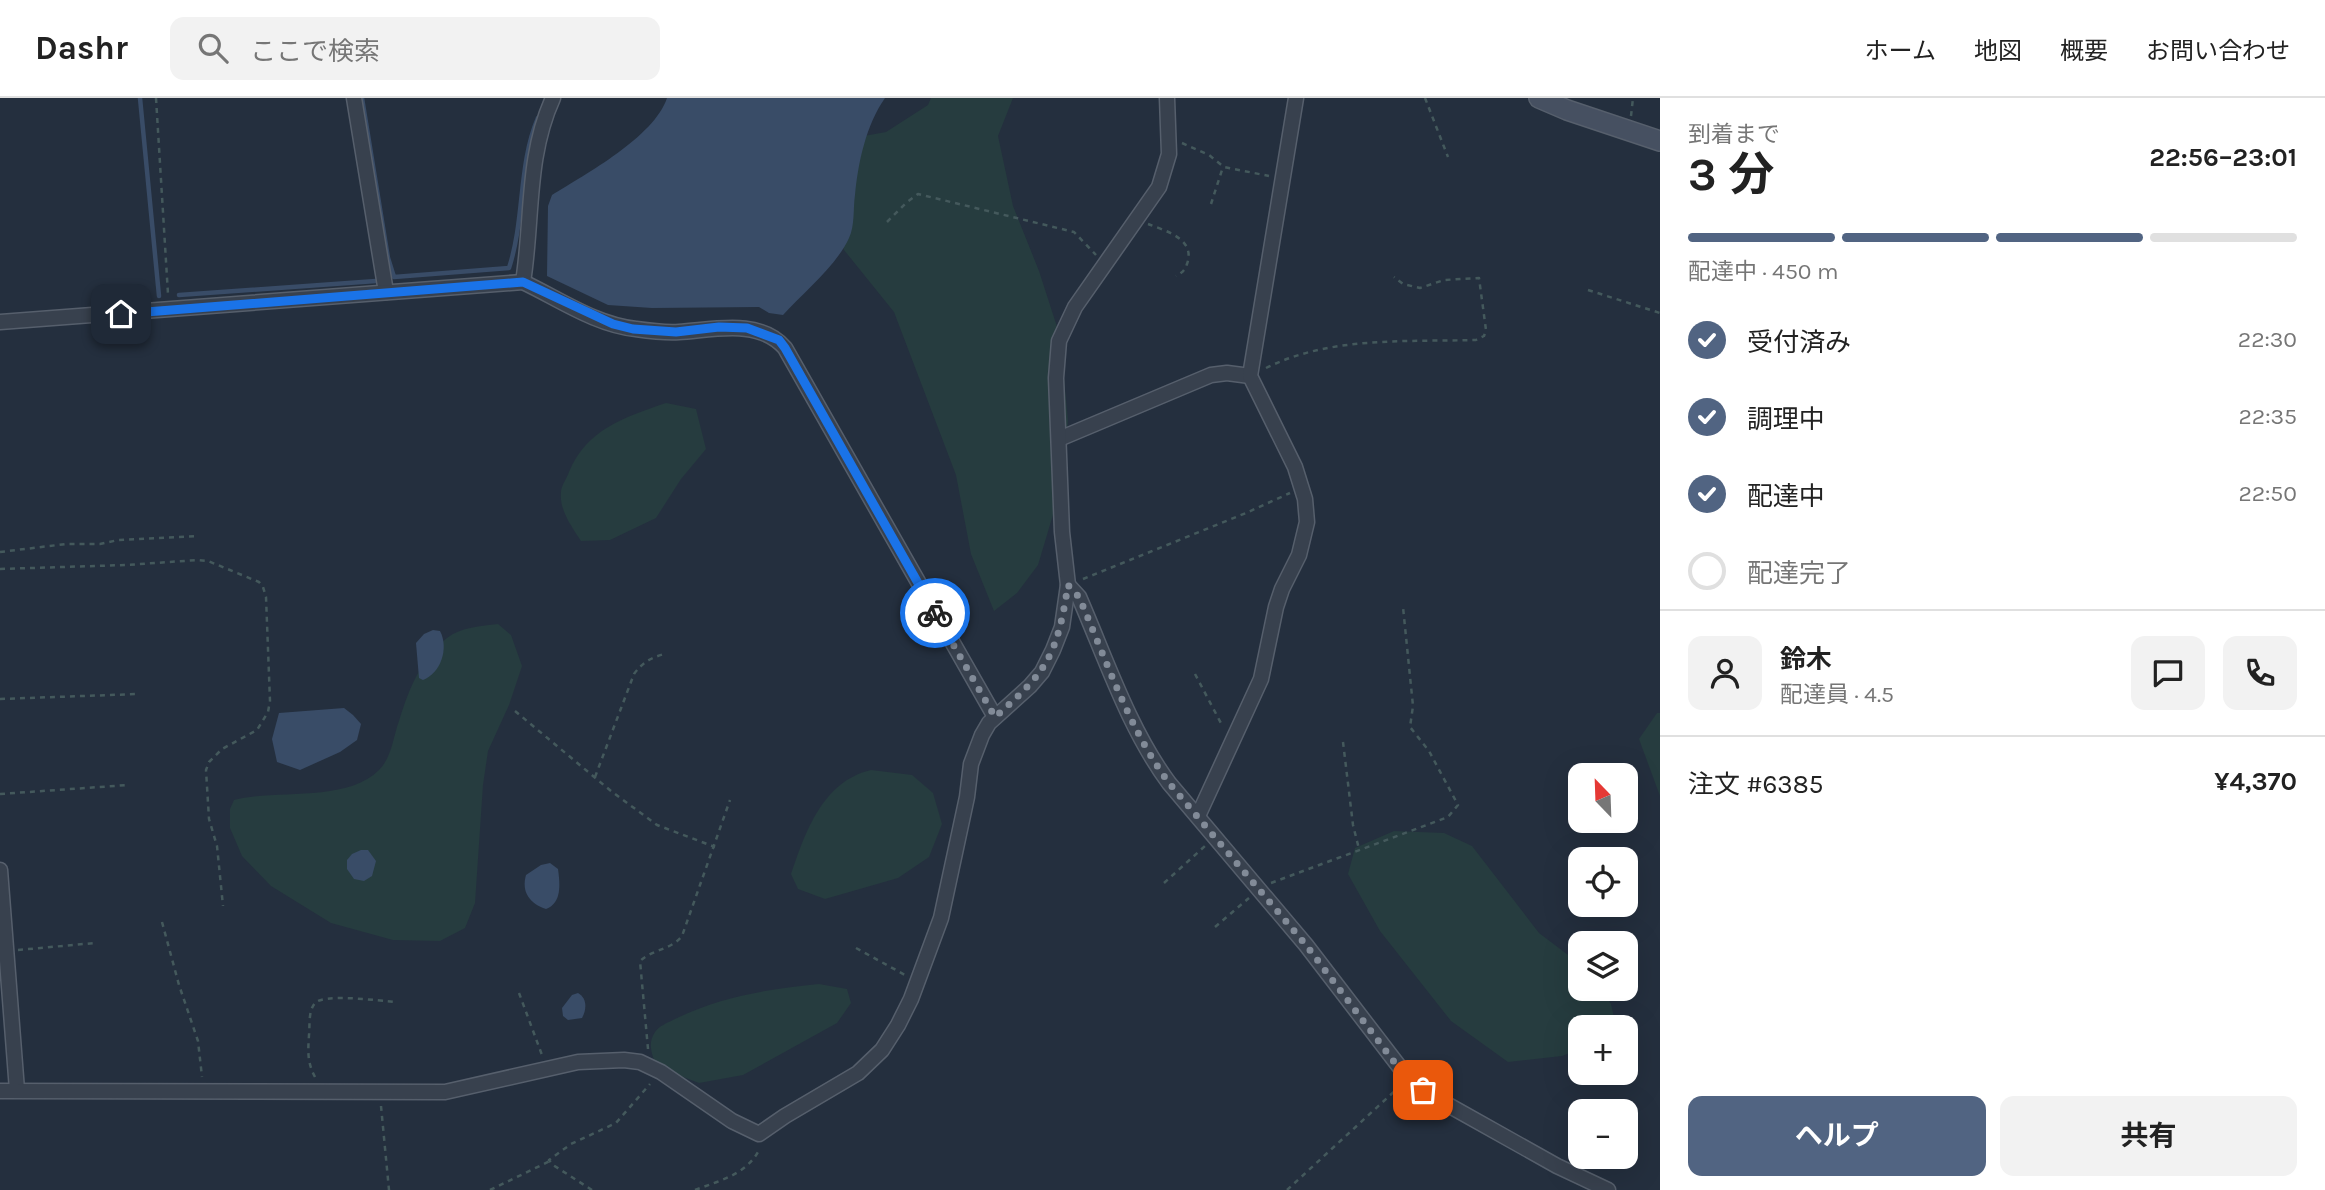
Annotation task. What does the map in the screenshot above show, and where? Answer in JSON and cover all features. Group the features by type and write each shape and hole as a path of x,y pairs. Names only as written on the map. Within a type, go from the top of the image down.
{"street":[{"path":"354,98 386,292"},
{"path":"523,282 531,183 540,137 553,98"},
{"path":"0,1091 445,1093 600,1059 624,1060 651,1067 677,1081 732,1121 759,1134 840,1085 870,1063 898,1025 918,982 941,918 965,809 971,764 982,734 995,717 1042,672 1062,627 1068,585 1062,532 1056,378 1059,341 1075,307 1159,187 1169,153 1167,98"},
{"path":"1198,816 1261,679 1276,607 1304,537 1307,522 1302,488 1282,438 1250,376 1296,98"},
{"path":"1539,98 1660,141"},
{"path":"0,323 523,282 598,319 633,329 676,332 719,327 747,328 779,340 995,717"},
{"path":"1059,439 1211,375 1227,373 1250,376"},
{"path":"1068,585 1079,597 1140,739 1169,783 1260,888 1408,1078 1452,1108 1557,1166 1608,1190"},
{"path":"0,870 17,1090"}],"path":[{"path":"156,98 169,310"},
{"path":"1425,98 1448,157"},
{"path":"1168,141 1182,143 1209,155 1224,167 1282,178"},
{"path":"1211,204 1224,167"},
{"path":"887,222 918,194 1074,232 1105,265"},
{"path":"1138,219 1172,233 1184,242 1189,251 1188,260 1182,273 1176,276"},
{"path":"1250,376 1287,357 1325,348 1378,343 1476,340 1484,336 1486,330 1479,278 1444,280 1420,288 1403,284 1394,277"},
{"path":"1588,290 1660,313"},
{"path":"1068,585 1302,488"},
{"path":"0,552 66,544 100,544 118,540 197,537"},
{"path":"0,569 198,560 208,561 263,587 269,650 268,712 257,730 222,749 209,762 206,770 209,819 217,846 223,906"},
{"path":"1215,927 1260,888 1448,817 1458,806 1429,751 1410,727 1413,706 1403,607"},
{"path":"595,778 634,674 653,657 664,654"},
{"path":"1195,674 1233,740"},
{"path":"0,699 138,694"},
{"path":"515,711 595,778 657,825 715,847"},
{"path":"1343,742 1353,825 1359,849"},
{"path":"0,794 128,785"},
{"path":"490,1190 550,1161 571,1143 616,1123 652,1081 640,961 649,954 672,946 682,936 730,800"},
{"path":"1164,883 1216,836"},
{"path":"162,922 198,1041 204,1092"},
{"path":"7,951 95,943"},
{"path":"856,948 918,982"},
{"path":"519,993 538,1039 546,1069"},
{"path":"321,1092 308,1056 310,1015 314,1004 321,1000 338,999 395,1002"},
{"path":"1287,1190 1408,1078"},
{"path":"380,1091 389,1190"},
{"path":"695,1190 730,1177 754,1161 760,1147 759,1134"},
{"path":"550,1161 592,1190"}],"green space":[{"path":"931,98 1013,98 998,136 1013,206 1039,271 1060,336 1068,421 1061,488 1038,565 1017,593 994,611 971,554 956,475 894,312 844,250 822,200 831,142 886,132 928,105"},
{"path":"666,403 696,409 706,449 681,479 656,518 610,540 581,541 567,518 561,499 562,487 577,457 586,445 609,427"},
{"path":"498,624 511,635 522,666 509,705 488,751 475,903 465,928 440,941 393,940 331,923 271,886 242,856 230,828 230,809 234,800 329,791 365,780 379,770 387,759 411,687 430,655 458,631"},
{"path":"1657,713 1660,713 1660,796 1639,739"},
{"path":"871,770 912,775 933,793 942,824 929,857 898,878 825,899 798,889 791,874 818,810 840,785"},
{"path":"1394,831 1444,833 1472,846 1539,933 1568,955 1568,1001 1609,1001 1614,1015 1568,1015 1568,1054 1508,1062 1451,1021 1380,931 1348,874 1355,848"},
{"path":"819,984 847,989 851,1003 837,1023 743,1075 699,1083 657,1067 651,1041 657,1030 666,1024 690,1012 726,1000 781,988"}],"water":[{"path":"667,98 885,98 864,145 849,238 828,268 783,315 769,313 759,307 652,308 608,305 547,276 548,206 552,195 634,140 660,113"},
{"path":"433,630 440,631 443,638 442,659 435,672 423,680 419,678 416,643 424,634"},
{"path":"344,708 361,724 357,740 340,752 300,770 277,762 272,739 279,713"},
{"path":"361,850 368,850 376,861 372,876 364,881 354,879 347,869 347,860"},
{"path":"550,863 558,869 559,887 555,902 546,909 528,897 525,881 526,875 541,865"},
{"path":"578,993 585,1001 584,1015 582,1018 568,1020 563,1016 562,1008 572,995"}],"waterway":[{"path":"140,98 159,296"},
{"path":"362,98 388,258 394,277 509,268 527,154 538,118"},
{"path":"179,295 376,281"}],"way so far":[{"path":"935,613 995,717 1042,672 1062,627 1068,585 1079,597 1133,724 1151,759 1306,945 1398,1067 1423,1090"}],"route":[{"path":"121,314 523,282 598,319 633,329 676,332 719,327 747,328 779,340 785,348 935,613"}]}
